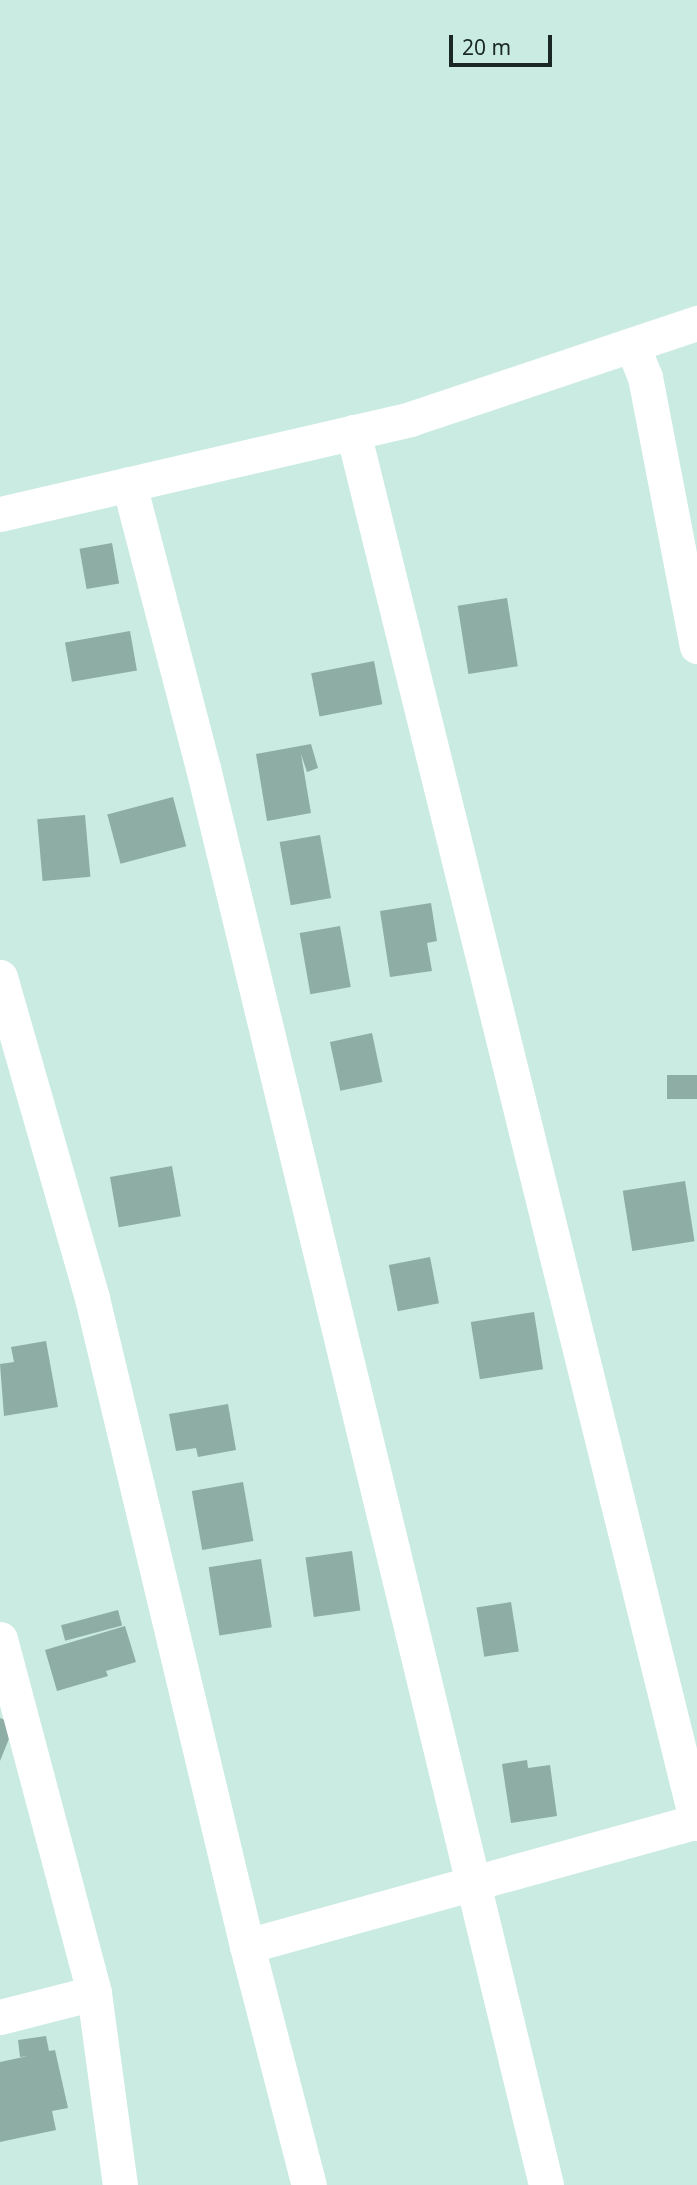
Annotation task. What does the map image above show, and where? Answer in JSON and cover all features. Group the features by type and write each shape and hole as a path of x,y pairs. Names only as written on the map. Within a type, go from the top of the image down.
{"street":[{"path":"0,514 410,419 697,323"},
{"path":"632,345 645,377 697,646"},
{"path":"247,1946 697,1822 353,432"},
{"path":"129,484 210,795 546,2185"},
{"path":"0,977 92,1298 247,1946 309,2185"},
{"path":"0,1639 94,1993 120,2185"},
{"path":"0,2017 94,1993"}],"building":[{"path":"112,543 119,583 87,589 80,549"},
{"path":"507,598 518,666 468,674 458,606"},
{"path":"130,631 137,670 72,682 65,642"},
{"path":"374,661 382,704 320,716 311,673"},
{"path":"311,744 318,768 307,772 301,754 311,813 267,821 256,754"},
{"path":"173,797 186,846 121,864 107,815"},
{"path":"85,815 90,877 43,881 37,819"},
{"path":"320,835 331,898 291,905 280,842"},
{"path":"431,903 437,941 427,943 432,971 390,977 380,911"},
{"path":"340,926 351,987 310,994 300,933"},
{"path":"372,1033 382,1082 340,1091 330,1042"},
{"path":"667,1075 697,1075 697,1099 667,1099"},
{"path":"172,1166 181,1216 119,1227 110,1177"},
{"path":"685,1181 695,1241 632,1251 623,1191"},
{"path":"430,1257 439,1303 398,1311 389,1265"},
{"path":"534,1312 543,1369 480,1379 471,1322"},
{"path":"46,1341 58,1407 4,1416 0,1364 14,1362 11,1347"},
{"path":"228,1404 236,1450 198,1457 196,1448 176,1451 169,1414"},
{"path":"243,1482 253,1541 202,1550 192,1491"},
{"path":"352,1551 360,1610 314,1617 305,1558"},
{"path":"261,1559 272,1627 219,1635 209,1567"},
{"path":"511,1602 519,1651 484,1657 476,1607"},
{"path":"118,1610 122,1625 65,1641 61,1625"},
{"path":"125,1626 136,1662 106,1671 108,1676 57,1691 45,1650"},
{"path":"0,1718 15,1724 0,1761"},
{"path":"527,1760 528,1768 550,1765 557,1816 511,1823 502,1764"},
{"path":"46,2036 49,2051 55,2050 68,2108 52,2111 56,2130 0,2142 0,2062 28,2056 20,2057 18,2040"}]}
